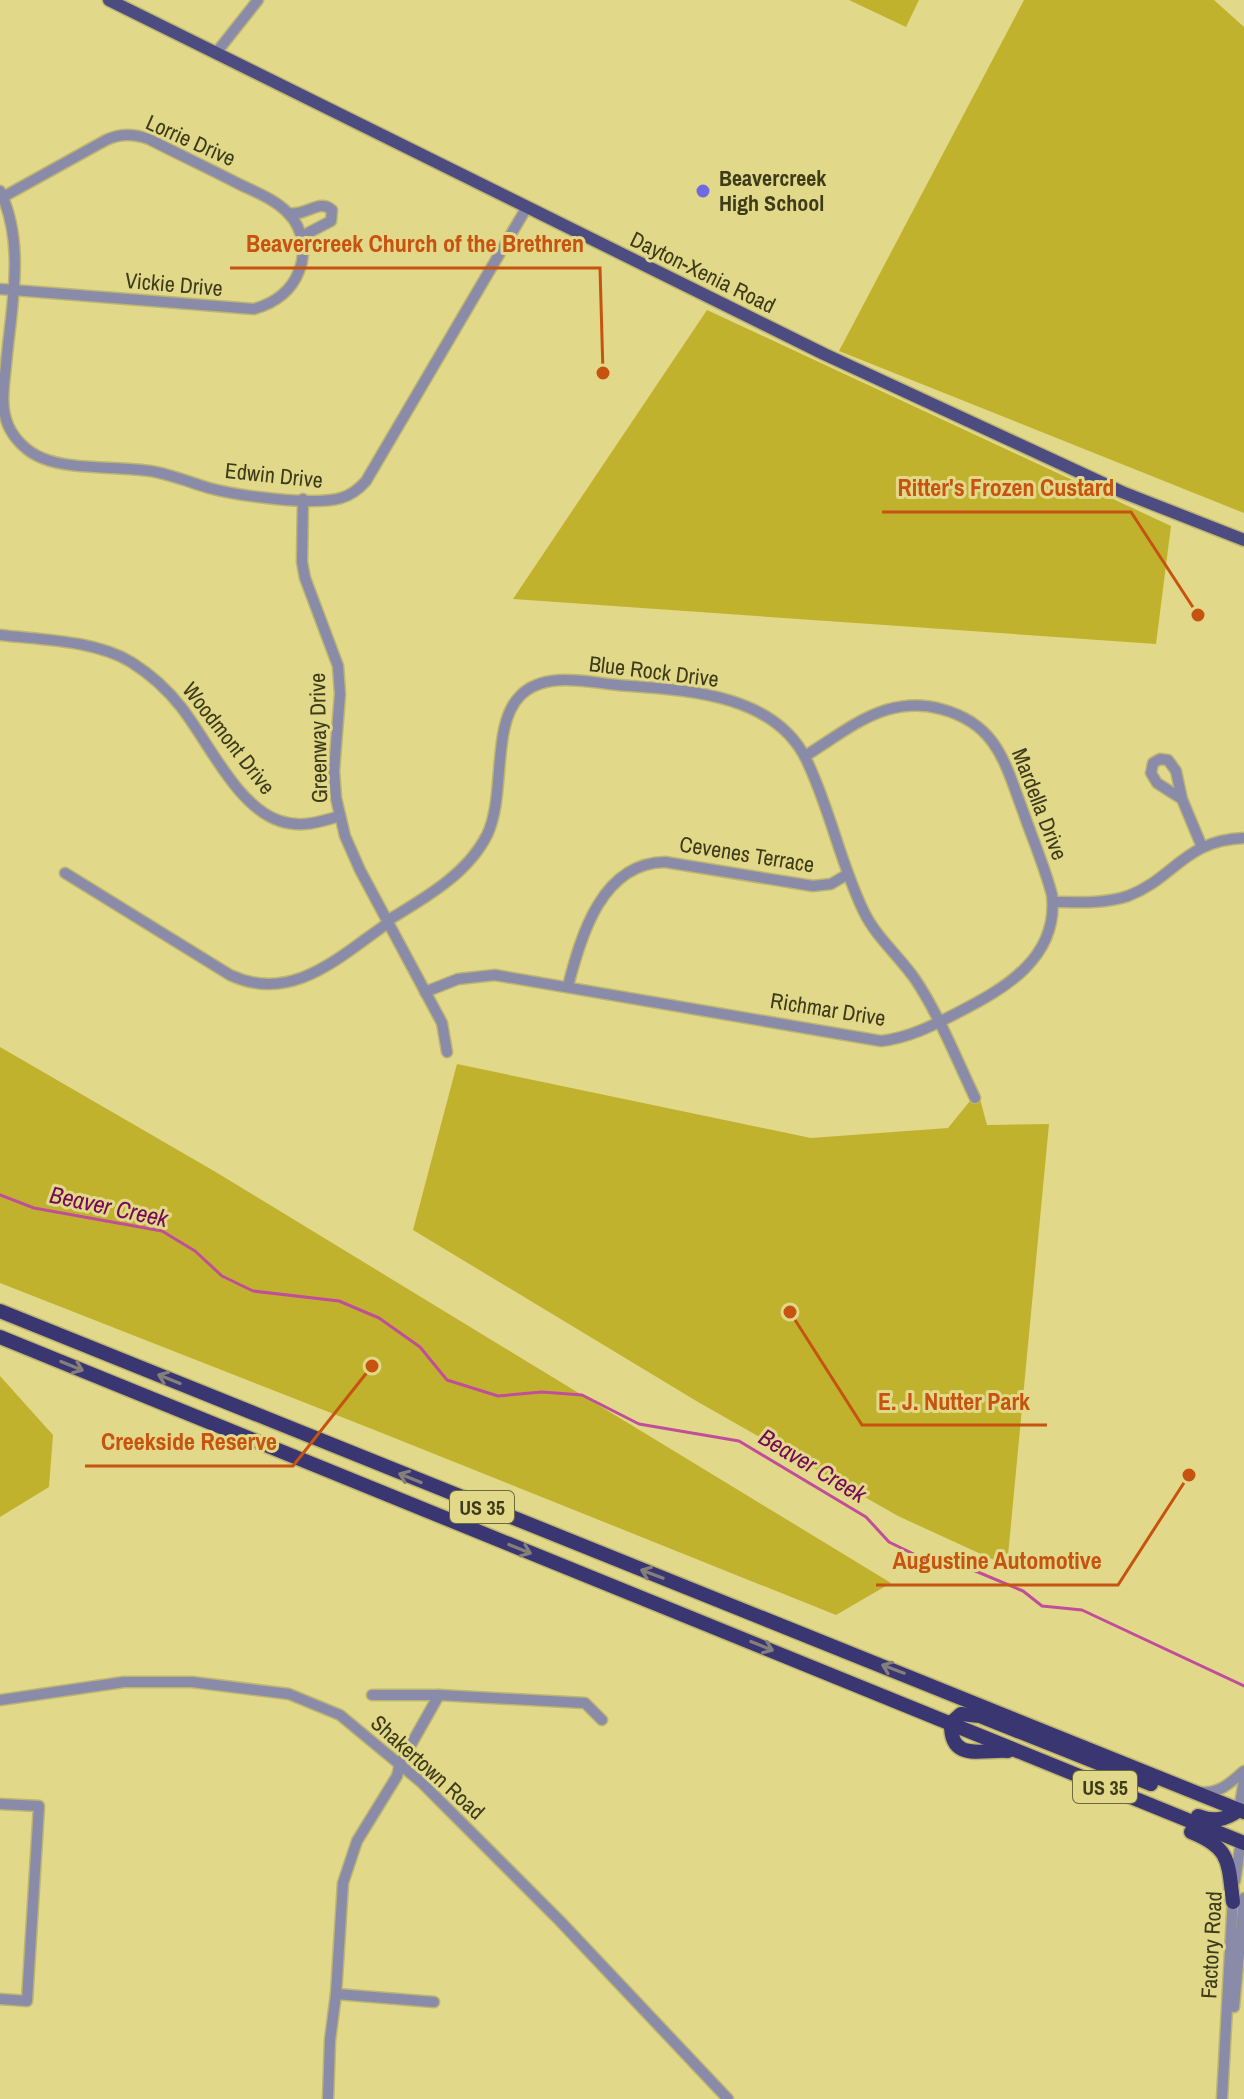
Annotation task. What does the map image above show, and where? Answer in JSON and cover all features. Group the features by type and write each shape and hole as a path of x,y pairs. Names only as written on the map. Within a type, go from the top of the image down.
{"highway":[{"name":"US 35","path":"0,1311 1241,1811"},
{"name":"US 35","path":"0,1337 1243,1842"},
{"path":"1026,1755 1005,1750 973,1752 961,1749 954,1743 951,1723 961,1714 980,1716 1152,1785 1191,1790"},
{"path":"969,1731 999,1736 1203,1818 1222,1819 1241,1811"},
{"path":"1085,1779 1097,1793 1215,1843 1229,1865 1238,1900"}],"main road":[{"name":"Dayton-Xenia Road","path":"109,0 824,354 1135,498 1244,540"}],"street":[{"path":"216,53 239,20 258,0"},
{"name":"Lorrie Drive","path":"2,194 106,140 135,135 272,200 288,213 303,242"},
{"name":"Edwin Drive","path":"2,194 15,238 3,401 8,426 29,451 56,462 159,473 228,492 324,501 340,499 366,481 527,207"},
{"path":"288,213 302,214 321,205 332,210 331,221 308,233 303,242"},
{"name":"Vickie Drive","path":"0,289 254,309 276,300 292,285 302,264 303,242"},
{"name":"Greenway Drive","path":"303,499 302,562 305,578 338,666 340,694 334,771 340,816 355,861 442,1023 447,1052"},
{"name":"Woodmont Drive","path":"0,635 99,649 130,662 172,696 236,785 262,812 280,821 298,824 340,816"},
{"name":"Blue Rock Drive","path":"65,873 230,975 258,985 279,984 311,975 439,886 463,867 480,847 495,813 504,730 510,710 519,696 539,684 564,680 678,689 715,696 768,718 793,739 805,756 848,874 869,921 916,981 975,1098"},
{"name":"Mardella Drive","path":"805,756 876,713 894,708 933,707 971,720 986,731 1001,754 1053,902"},
{"path":"1182,799 1202,847"},
{"path":"1053,902 1103,901 1127,896 1202,847 1221,840 1244,838"},
{"name":"Cevenes Terrace","path":"568,986 575,956 592,915 611,886 631,869 665,862 813,886 831,884 848,874"},
{"name":"Richmar Drive","path":"425,992 458,979 483,975 568,986 874,1040 901,1038 939,1023 998,992 1023,972 1044,941 1053,902"},
{"name":"Shakertown Road","path":"0,1700 124,1682 192,1682 258,1688 299,1697 340,1715 400,1764 560,1921 728,2099"},
{"path":"372,1695 439,1695 585,1703 602,1720"},
{"path":"328,2099 343,1883 357,1841 397,1776 400,1764 439,1695"},
{"path":"1191,1790 1211,1793 1244,1771"},
{"path":"1241,1811 1244,1780"},
{"path":"0,1804 39,1806 27,2001 0,1999"},
{"name":"Factory Road","path":"1222,2099 1243,1842"},
{"path":"336,1994 434,2002"}],"shaded area":[{"path":"849,0 919,0 906,27"},
{"path":"1024,0 1214,0 1244,27 1244,513 839,351"},
{"path":"707,310 1171,526 1156,644 513,599"},
{"path":"0,1047 214,1171 891,1583 836,1615 0,1283"},
{"path":"457,1064 811,1138 948,1128 970,1101 980,1099 987,1125 1049,1124 1007,1566 898,1516 698,1402 413,1230"},
{"path":"0,1376 53,1435 49,1487 0,1517"}],"waterway":[{"name":"Beaver Creek","path":"0,1195 34,1208 162,1231 195,1251 222,1276 253,1291 339,1301 379,1318 420,1347 447,1380 498,1396 542,1392 582,1395 639,1424 739,1441 866,1517 889,1542 928,1561 973,1570 1023,1591 1042,1606 1082,1610 1244,1686"}],"place":[{"name":"Beavercreek High School","path":"703,191"},
{"name":"Beavercreek Church of the Brethren","path":"603,373"},
{"name":"Ritter's Frozen Custard","path":"1198,615"},
{"name":"E. J. Nutter Park","path":"790,1312"},
{"name":"Creekside Reserve","path":"372,1366"},
{"name":"Augustine Automotive","path":"1189,1475"}]}
